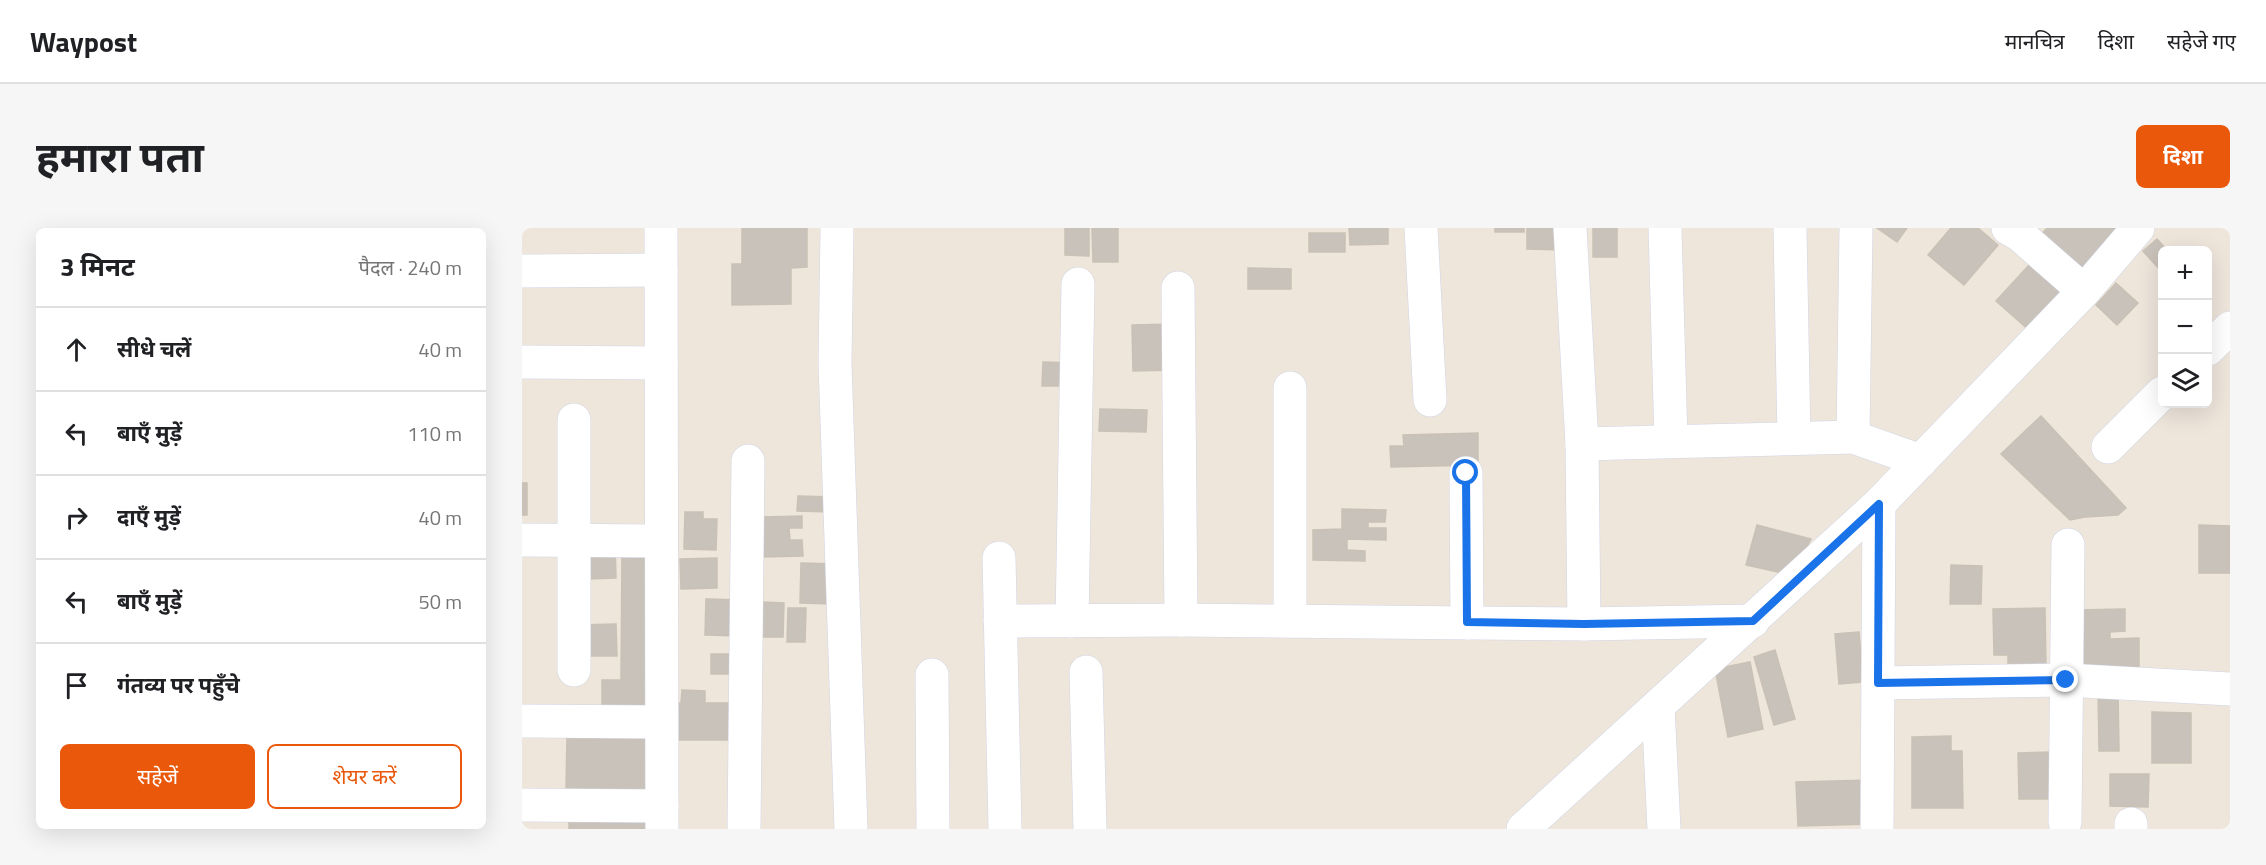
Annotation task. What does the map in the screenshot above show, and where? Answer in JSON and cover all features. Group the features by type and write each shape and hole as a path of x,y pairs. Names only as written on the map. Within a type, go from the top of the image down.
{"street":[{"path":"522,805 662,818 661,228"},
{"path":"837,228 835,364 851,829"},
{"path":"1420,228 1430,400"},
{"path":"1570,228 1582,444 1584,624"},
{"path":"1665,228 1671,441"},
{"path":"1790,228 1794,438"},
{"path":"1853,437 1856,228"},
{"path":"2008,228 2020,235 2084,291"},
{"path":"1522,829 1879,504 2084,291 2138,228"},
{"path":"522,271 661,270"},
{"path":"1072,621 1078,284"},
{"path":"1178,288 1181,620"},
{"path":"2212,346 2230,328"},
{"path":"522,362 661,363"},
{"path":"1290,388 1290,621"},
{"path":"2108,447 2158,398"},
{"path":"574,420 574,670"},
{"path":"1582,444 1853,437 1921,461"},
{"path":"744,829 748,461"},
{"path":"1466,473 1467,622"},
{"path":"1877,829 1879,504"},
{"path":"522,540 661,541"},
{"path":"2065,822 2068,545"},
{"path":"999,558 1005,829"},
{"path":"1000,621 1181,620 1584,624 1753,621"},
{"path":"1086,672 1090,829"},
{"path":"932,675 933,829"},
{"path":"1878,683 2066,680 2230,689"},
{"path":"1658,706 1664,829"},
{"path":"522,721 662,722"}],"building":[{"path":"742,228 807,228 807,267 791,268 791,304 732,305 732,264 742,264"},
{"path":"1065,228 1089,228 1089,256 1065,255"},
{"path":"1092,228 1118,228 1118,262 1093,262"},
{"path":"1349,228 1388,228 1388,244 1350,245"},
{"path":"1495,228 1524,228 1524,232 1495,232"},
{"path":"1527,228 1566,228 1565,250 1527,249"},
{"path":"1593,228 1617,228 1617,257 1593,257"},
{"path":"1877,228 1907,228 1897,242"},
{"path":"1951,228 1978,228 1998,245 1964,285 1928,255"},
{"path":"2047,228 2130,228 2087,278 2039,237"},
{"path":"1309,233 1345,233 1345,252 1309,252"},
{"path":"2157,239 2163,246 2158,246 2158,268 2143,251"},
{"path":"2030,264 2065,290 2030,331 1996,301"},
{"path":"1248,268 1291,269 1291,289 1248,289"},
{"path":"2116,283 2138,303 2117,325 2096,305"},
{"path":"1174,324 1175,370 1133,371 1132,325"},
{"path":"1043,362 1072,363 1071,386 1042,386"},
{"path":"1100,409 1147,410 1146,432 1099,431"},
{"path":"2041,416 2126,508 2118,515 2070,520 2001,454"},
{"path":"1478,433 1478,465 1391,467 1390,446 1404,446 1403,435"},
{"path":"522,483 527,483 527,515 522,515"},
{"path":"798,496 833,497 832,512 797,511"},
{"path":"1342,509 1386,510 1385,522 1368,522 1368,528 1386,528 1386,540 1347,539 1347,550 1365,551 1365,561 1313,560 1313,530 1342,529"},
{"path":"685,512 703,512 703,519 717,519 716,550 684,549"},
{"path":"802,516 802,528 789,528 790,540 802,540 803,556 758,557 757,517"},
{"path":"1757,525 1811,539 1792,575 1746,565"},
{"path":"2199,525 2230,526 2230,573 2199,573"},
{"path":"586,543 615,543 616,578 587,579"},
{"path":"622,549 654,549 648,710 602,710 602,680 621,680"},
{"path":"717,558 717,588 681,589 680,559"},
{"path":"801,563 835,564 834,604 800,603"},
{"path":"1951,565 1982,566 1981,604 1950,604"},
{"path":"706,599 742,600 742,636 705,635"},
{"path":"760,602 784,603 783,637 759,637"},
{"path":"788,608 806,608 805,642 787,642"},
{"path":"2045,608 2046,668 2008,669 2008,655 1994,655 1993,609"},
{"path":"2125,609 2125,631 2110,632 2110,639 2139,638 2139,667 2077,668 2076,610"},
{"path":"616,624 617,656 579,656 578,625"},
{"path":"1859,632 1863,682 1839,684 1835,634"},
{"path":"1775,650 1795,719 1774,725 1754,657"},
{"path":"711,654 741,654 741,674 711,674"},
{"path":"1750,662 1763,729 1728,737 1715,669"},
{"path":"682,690 705,691 705,703 742,703 742,740 664,740 664,703 681,703"},
{"path":"2098,690 2118,690 2119,751 2099,751"},
{"path":"2152,712 2191,713 2191,763 2152,763"},
{"path":"1951,736 1951,751 1962,751 1963,808 1912,808 1912,737"},
{"path":"567,738 660,739 659,789 566,788"},
{"path":"2054,752 2054,799 2019,799 2018,753"},
{"path":"2110,774 2149,774 2148,807 2110,806"},
{"path":"1871,780 1872,824 1798,826 1796,782"},
{"path":"569,809 657,810 657,829 569,829"}],"route":[{"path":"1466,473 1467,622 1584,624 1753,621 1879,504 1878,683 2066,680"}]}
